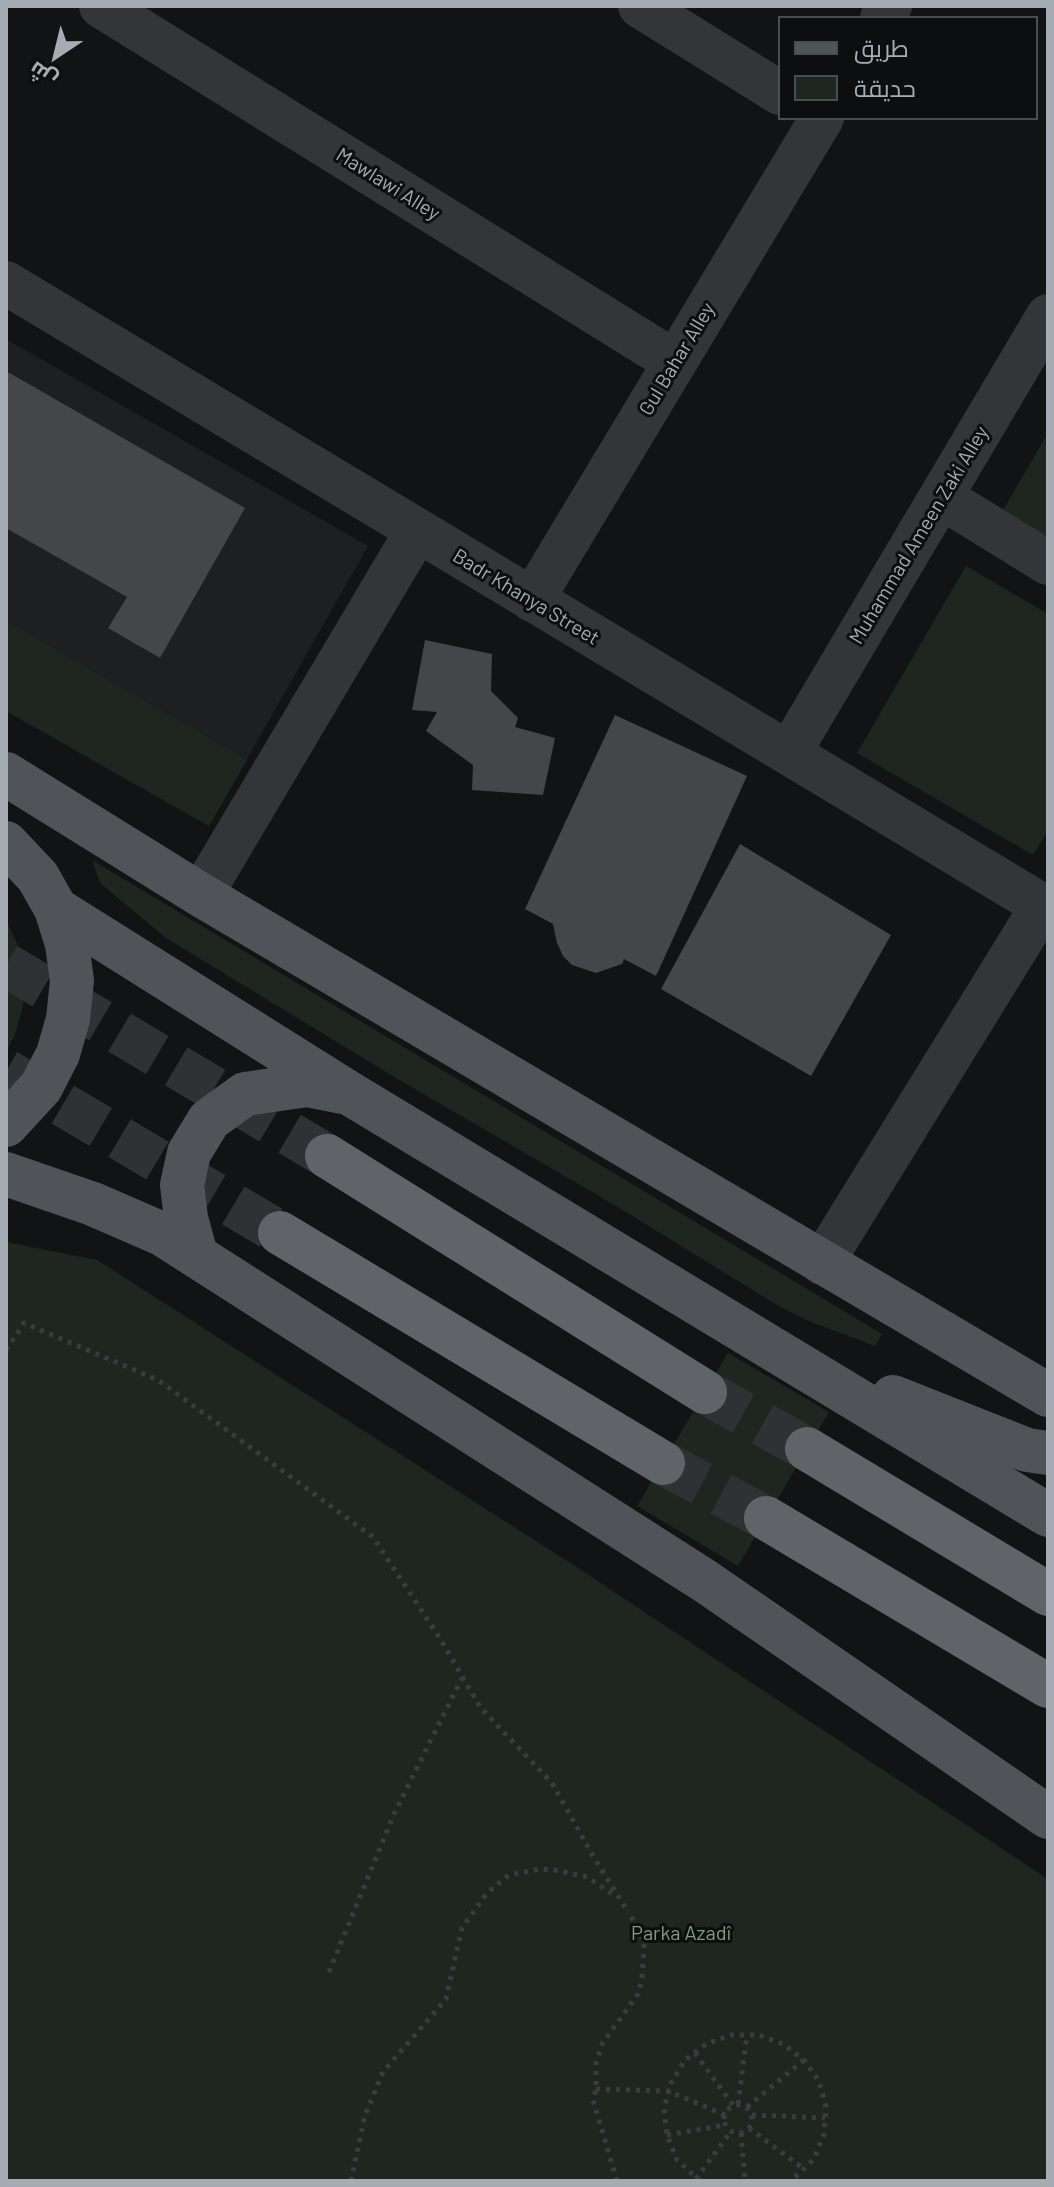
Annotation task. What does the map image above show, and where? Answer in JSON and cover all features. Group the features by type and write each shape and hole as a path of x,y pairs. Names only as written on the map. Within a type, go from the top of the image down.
{"highway":[{"path":"327,1156 705,1392"},
{"path":"280,1233 663,1463"},
{"path":"807,1449 1048,1594"},
{"path":"766,1518 1048,1686"}],"main road":[{"path":"6,774 201,895 1048,1395"},
{"path":"6,843 38,877 56,909 72,981 68,1019 58,1054 41,1087 6,1125"},
{"path":"56,909 349,1093 1048,1515"},
{"path":"196,1255 186,1218 182,1185 189,1153 209,1120 245,1094 307,1085 349,1093"},
{"path":"6,1174 162,1234 705,1581 1048,1817"},
{"path":"771,1348 1027,1450 1048,1453"}],"street":[{"name":"Mawlawi Alley","path":"101,6 675,362"},
{"path":"640,6 778,92"},
{"name":"Gul Bahar Alley","path":"532,600 820,120"},
{"name":"Badr Khanya Street","path":"6,283 1046,907"},
{"name":"Muhammad Ameen Zaki Alley","path":"789,753 1048,316"},
{"path":"941,497 1048,563"},
{"path":"201,895 417,531"},
{"path":"822,1263 1046,907"}],"path":[{"path":"6,1350 24,1323 158,1380 373,1537 480,1707 552,1783 628,1912 644,1946 638,1994 602,2044 596,2063 593,2100 617,2181"},
{"path":"329,1972 394,1814 463,1677"},
{"path":"351,2181 365,2115 379,2081 390,2062 446,1999 462,1928 487,1893 509,1875 524,1871 571,1872 601,1885 628,1912"},
{"path":"731,2131 698,2180 677,2160 667,2135 664,2108 668,2091 685,2060 706,2044 731,2035 758,2035 783,2044 804,2060 819,2081 826,2107 824,2134 814,2159 791,2181"},
{"path":"695,2053 736,2105 747,2107 752,2115 749,2128 741,2133 731,2131 725,2125 725,2115 736,2105 747,2035"},
{"path":"747,2107 804,2060"},
{"path":"596,2089 668,2091 725,2115"},
{"path":"752,2115 825,2118"},
{"path":"667,2135 725,2125"},
{"path":"749,2128 804,2169"},
{"path":"741,2133 745,2181"}],"shaded area":[{"path":"6,339 368,546 209,826 6,711"}],"green space":[{"path":"1048,433 1048,543 1000,515"},
{"path":"966,566 1048,614 1048,830 1033,855 857,753"},
{"path":"6,621 247,760 209,826 6,711"},
{"path":"92,860 882,1334 875,1346 806,1320 777,1305 166,938 100,883"},
{"path":"6,920 21,952 24,980 23,1006 6,1053"},
{"name":"Parka Azadî","path":"6,1242 97,1260 575,1566 1048,1879 1048,2181 6,2181"},
{"path":"728,1353 829,1412 738,1566 637,1506"}],"building":[{"path":"6,371 245,508 160,658 108,628 127,597 6,528"},
{"path":"425,640 492,654 491,691 518,718 515,727 555,738 543,795 472,790 473,765 426,731 437,712 412,710"},
{"path":"615,715 747,776 656,976 624,959 622,964 596,973 572,965 563,956 553,924 525,909"},
{"path":"740,844 891,935 811,1076 661,989"}],"tunnel":[{"path":"6,965 327,1156"},
{"path":"6,1071 280,1233"},
{"path":"705,1392 807,1449"},
{"path":"663,1463 766,1518"}]}
